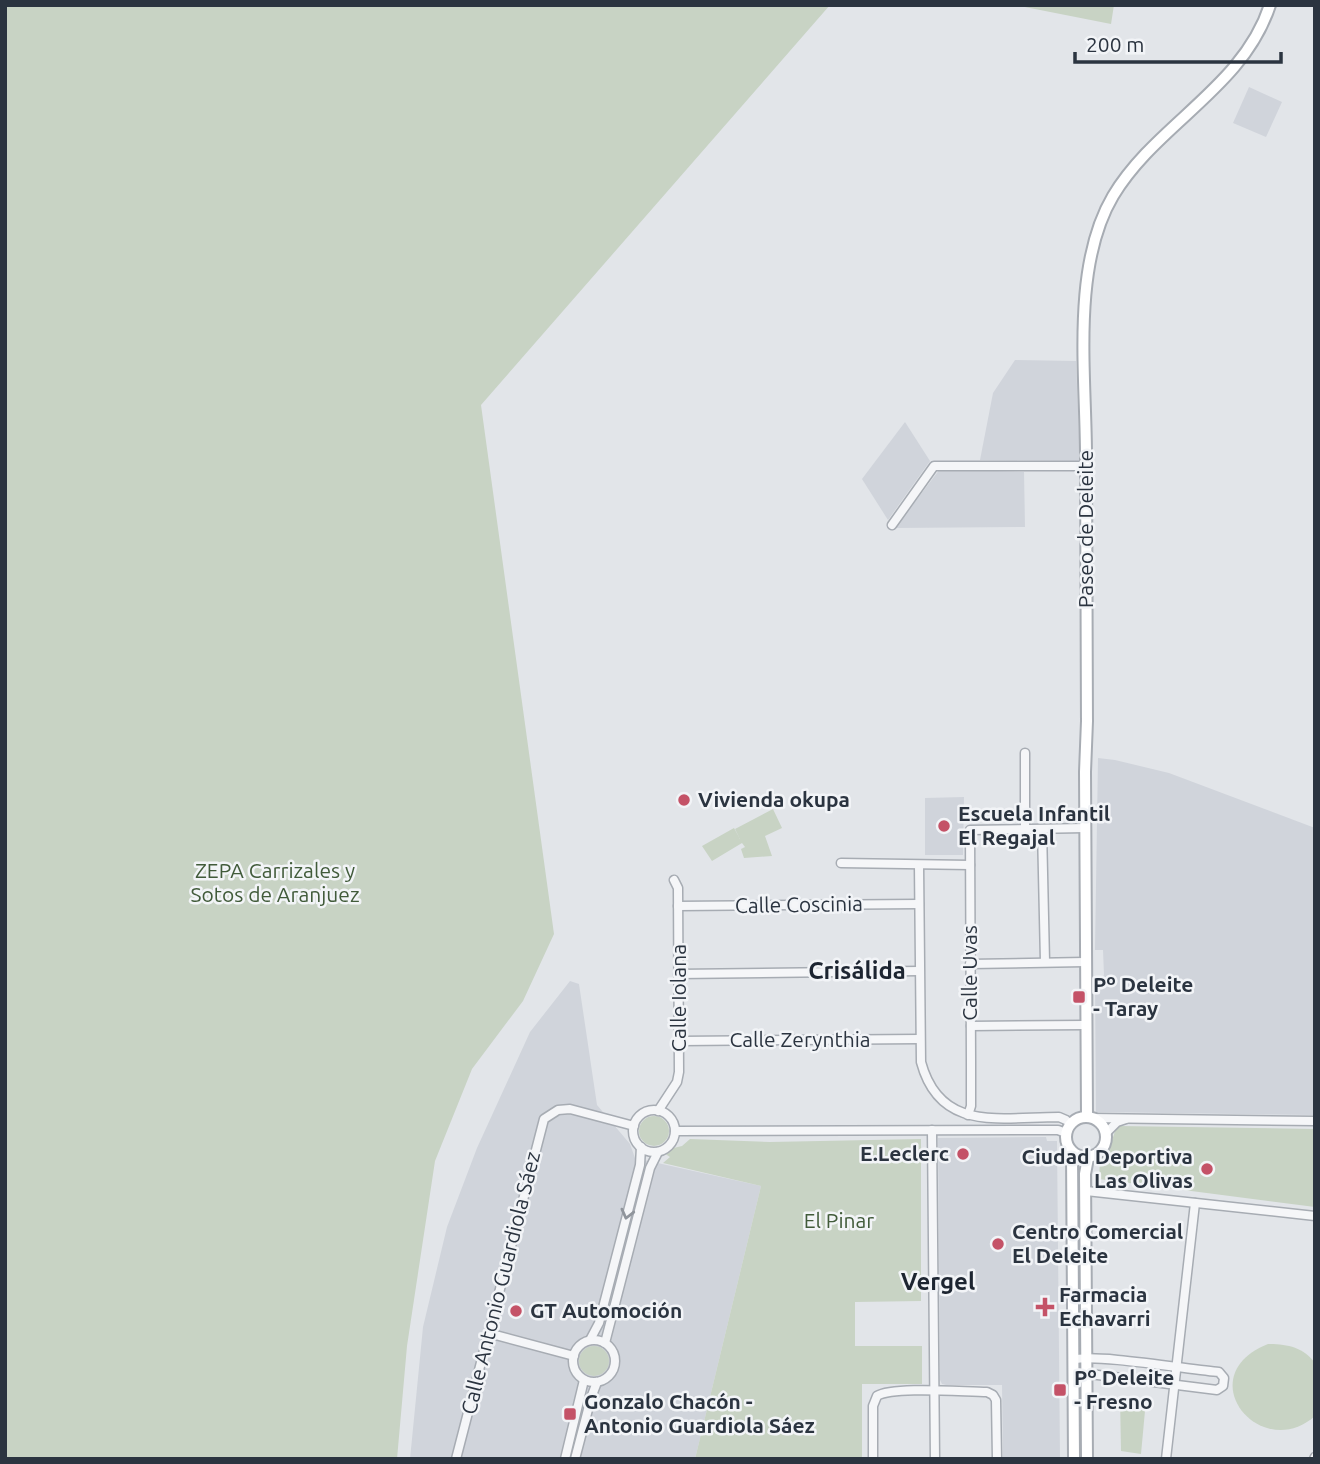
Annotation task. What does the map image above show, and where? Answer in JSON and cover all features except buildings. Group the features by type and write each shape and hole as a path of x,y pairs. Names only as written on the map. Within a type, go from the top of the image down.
{"main road":[{"name":"Paseo de Deleite","path":"1089,1118 1085,1025 1085,296 1088,262 1104,214 1114,195 1142,157 1218,88 1238,64 1255,38 1270,5"},
{"path":"1072,1153 1087,1158 1094,1156 1104,1147 1107,1133 1101,1123 1080,1118 1068,1129 1067,1145 1072,1153 1074,1459"},
{"path":"1087,1158 1087,1459"}],"street":[{"path":"892,525 934,466 1086,466"},
{"path":"1025,753 1025,830 1085,828"},
{"path":"1042,829 1045,962"},
{"name":"Calle Uvas","path":"968,1115 971,1106 970,830 1025,830"},
{"path":"841,863 970,865"},
{"path":"919,865 920,1062 929,1082 948,1107 968,1115 1059,1117 1068,1129"},
{"name":"Calle Iolana","path":"658,1111 677,1082 680,1041 678,888 674,880"},
{"name":"Calle Coscinia","path":"678,906 919,904"},
{"path":"970,964 1085,962"},
{"path":"678,974 919,971"},
{"path":"971,1026 1085,1025"},
{"name":"Calle Zerynthia","path":"680,1041 920,1039"},
{"name":"Calle Antonio Guardiola Sáez","path":"456,1459 544,1119 558,1110 570,1110 634,1126"},
{"path":"658,1111 668,1116 675,1131 668,1147 658,1152 646,1151 634,1138 634,1126 640,1116 658,1111"},
{"path":"1089,1118 1315,1121"},
{"path":"1107,1133 1117,1122 1129,1118"},
{"path":"675,1131 1068,1129"},
{"path":"932,1130 935,1459"},
{"path":"590,1340 605,1343 614,1353 614,1366 608,1377 597,1382 584,1380 574,1367 574,1356 580,1346 595,1335 640,1165 641,1147"},
{"path":"605,1343 650,1168 658,1152"},
{"path":"1086,1191 1315,1216"},
{"path":"1166,1459 1195,1203"},
{"path":"488,1333 574,1356"},
{"path":"1086,1358 1219,1373 1224,1378 1223,1386 1217,1390 1086,1374 1074,1366 1086,1358"},
{"path":"565,1459 584,1380"},
{"path":"575,1459 590,1398 597,1382"},
{"path":"873,1459 873,1406 877,1396 884,1393 935,1392 987,1392 993,1395 996,1400 996,1459"}],"shaded area":[{"path":"1249,87 1282,102 1266,137 1233,123"},
{"path":"1015,360 1076,361 1080,461 980,460 993,393"},
{"path":"905,422 930,461 888,520 862,479"},
{"path":"940,469 1024,472 1025,527 895,528"},
{"path":"1098,758 1169,773 1315,828 1315,1115 1096,1112 1095,979 1102,979 1104,975 1103,950 1095,950"},
{"name":"Escuela Infantil El Regajal","path":"964,797 963,855 925,855 925,798"},
{"path":"570,981 579,984 597,1105 630,1144 635,1158 761,1186 695,1459 410,1459 423,1327 447,1227 477,1148 530,1032"},
{"name":"Centro Comercial El Deleite","path":"1046,1137 1047,1141 1057,1141 1060,1459 1003,1459 1002,1385 946,1385 940,1380 938,1138"}],"green space":[{"name":"ZEPA Carrizales y Sotos de Aranjuez","path":"5,5 830,5 481,405 554,934 523,1001 472,1069 435,1161 407,1346 397,1459 5,1459"},
{"path":"1015,5 1114,5 1111,24"},
{"path":"773,809 782,828 765,836 772,856 744,858 741,849 745,847 742,843 712,861 702,846 734,828 740,839 735,829"},
{"path":"654,1116 665,1120 669,1131 665,1142 654,1146 643,1142 639,1131 643,1120"},
{"name":"Ciudad Deportiva Las Olivas","path":"1119,1126 1315,1129 1315,1207 1099,1179 1100,1160 1109,1150"},
{"name":"El Pinar","path":"690,1139 770,1142 921,1139 921,1301 855,1302 855,1346 922,1346 922,1384 862,1384 862,1459 695,1459 761,1186 663,1163 670,1157 661,1151 682,1146"},
{"path":"1268,1344 1294,1348 1305,1353 1315,1363 1315,1416 1294,1428 1274,1429 1255,1423 1241,1410 1233,1394 1234,1376 1245,1358"},
{"path":"594,1346 605,1350 609,1361 605,1372 594,1376 583,1372 579,1361 583,1350"},
{"path":"1120,1396 1146,1400 1141,1454 1121,1451"}],"place":[{"name":"Vivienda okupa","path":"684,800"},
{"name":"Escuela Infantil El Regajal","path":"944,826"},
{"name":"Pº Deleite - Taray","path":"1079,997"},
{"name":"E.Leclerc","path":"963,1154"},
{"name":"Ciudad Deportiva Las Olivas","path":"1207,1169"},
{"name":"Centro Comercial El Deleite","path":"998,1244"},
{"name":"Farmacia Echavarri","path":"1045,1307"},
{"name":"GT Automoción","path":"516,1311"},
{"name":"Pº Deleite - Fresno","path":"1060,1390"},
{"name":"Gonzalo Chacón - Antonio Guardiola Sáez","path":"570,1414"}],"district":[{"name":"Crisálida","path":"857,971"},
{"name":"Vergel","path":"938,1282"}]}
